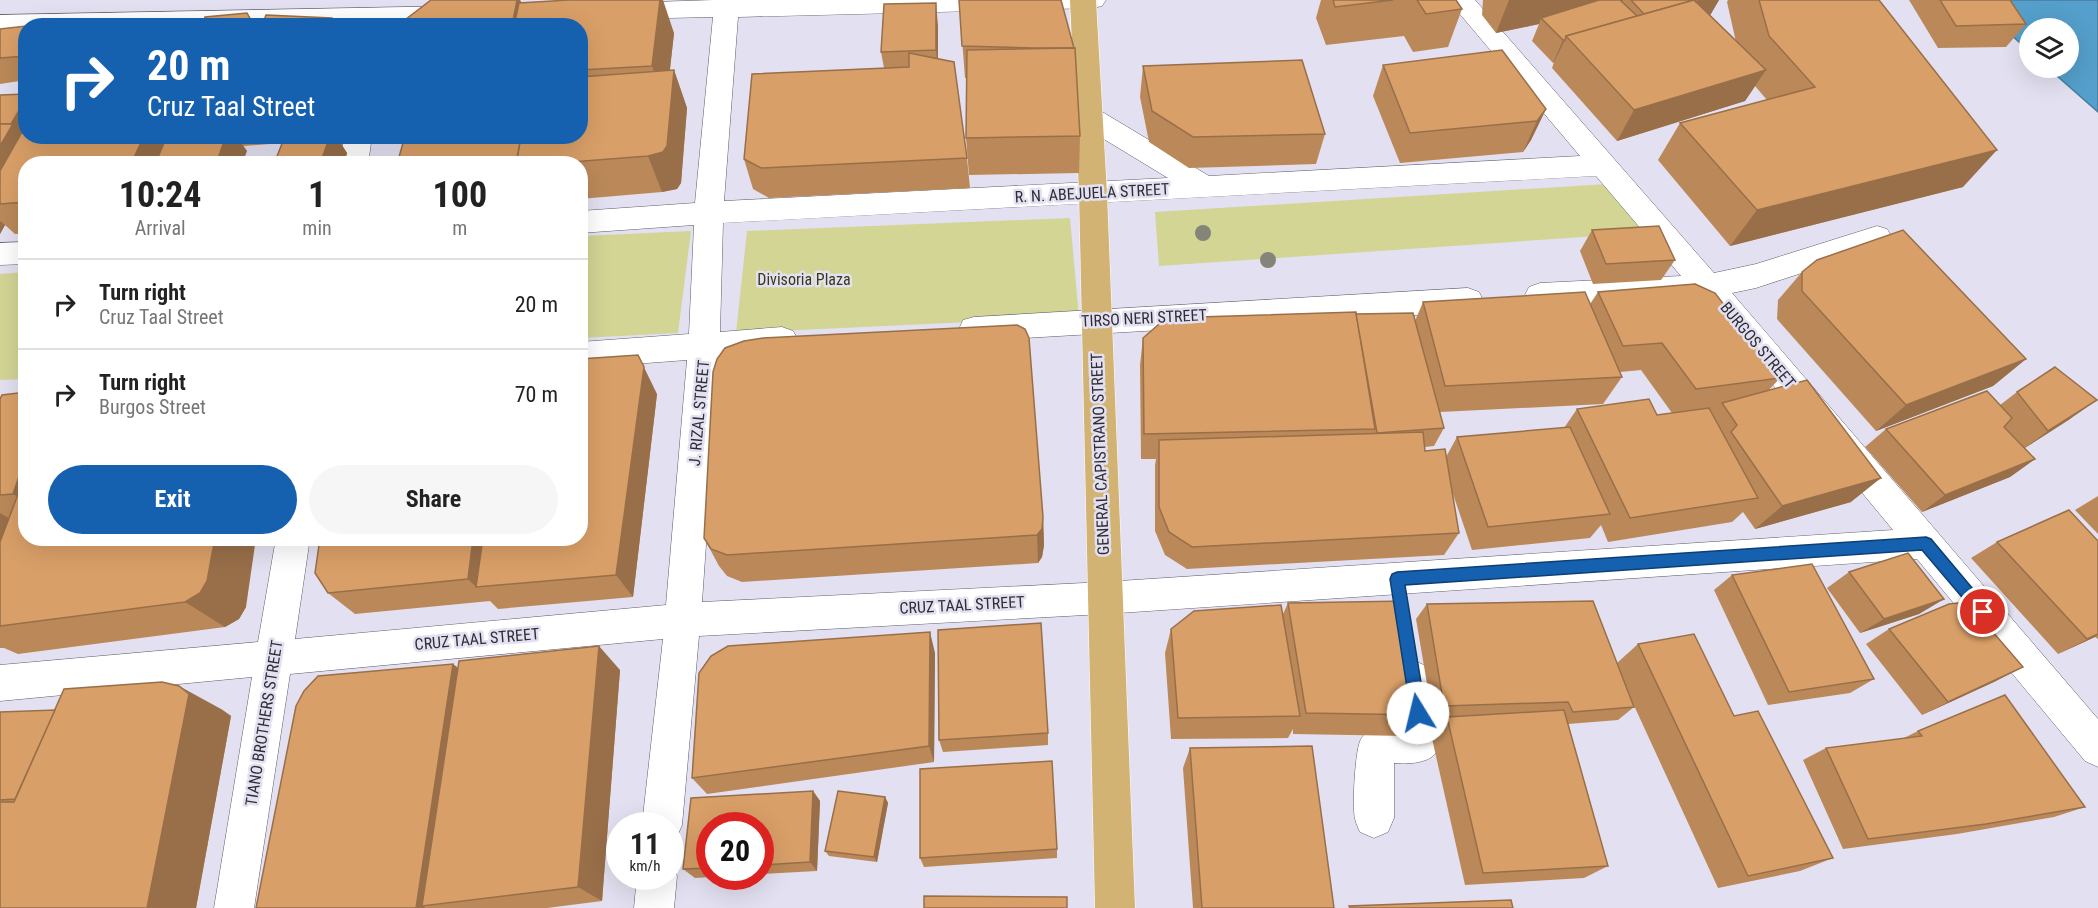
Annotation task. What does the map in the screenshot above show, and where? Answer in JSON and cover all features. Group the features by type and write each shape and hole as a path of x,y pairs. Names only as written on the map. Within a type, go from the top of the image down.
{"main road":[{"name":"GENERAL CAPISTRANO STREET","path":"1083,0 1093,193 1115,908"}],"street":[{"path":"595,11 726,4 1093,0"},
{"name":"BURGOS STREET","path":"1461,0 1708,286 2098,748"},
{"name":"J. RIZAL STREET","path":"663,812 705,345 709,213 726,4"},
{"path":"229,18 476,14"},
{"path":"0,24 18,24"},
{"path":"1089,117 1205,187"},
{"name":"R. N. ABEJUELA STREET","path":"588,221 1603,165"},
{"name":"TIRSO NERI STREET","path":"942,331 1708,286 1756,276 1877,237"},
{"path":"0,254 18,253"},
{"path":"588,354 811,339"},
{"name":"CRUZ TAAL STREET","path":"0,683 682,620 1104,598 1402,612 1926,543"},
{"name":"TIANO BROTHERS STREET","path":"234,908 292,546"},
{"path":"1374,818 1375,750 1383,745 1416,745 1421,741 1402,612"},
{"path":"654,908 656,890"}],"green space":[{"path":"1608,184 1643,233 1159,266 1155,212"},
{"name":"Divisoria Plaza","path":"1070,218 1079,317 736,333 747,231"},
{"path":"691,231 678,333 588,338 588,236"},
{"path":"18,273 18,379 0,380 0,274"}],"water":[{"path":"1972,0 2098,0 2098,112 2059,78 2079,78 2079,18 2019,18 2019,42"}],"building":[{"path":"431,0 517,0 514,18 407,18"},
{"path":"569,0 660,0 652,66 588,70 588,18 516,18 519,3"},
{"path":"959,0 1061,0 1074,48 962,46"},
{"path":"1333,0 1393,0 1335,7"},
{"path":"1417,0 1456,0 1462,9 1426,14"},
{"path":"1599,0 1620,0 1637,16 1566,36 1565,40 1541,18"},
{"path":"1631,0 1694,0 1644,14"},
{"path":"1694,0 1766,70 1634,110 1566,36"},
{"path":"1759,0 1879,0 1997,150 1757,210 1680,123 1815,87 1769,36"},
{"path":"1940,0 2010,0 2022,18 2019,18 2019,24 1956,26"},
{"path":"936,3 936,50 881,52 884,4"},
{"path":"247,13 250,18 205,18"},
{"path":"266,15 332,18 265,18"},
{"path":"18,27 18,57 0,58 0,29"},
{"path":"1075,48 1080,136 966,138 967,50"},
{"path":"1502,50 1546,109 1537,121 1410,133 1383,65"},
{"path":"909,53 954,62 967,158 761,168 744,159 752,74 909,67"},
{"path":"1302,60 1325,134 1193,137 1152,111 1143,66"},
{"path":"674,70 667,146 663,152 648,156 588,161 588,156 517,156 520,144 588,144 588,76"},
{"path":"18,94 18,112 11,124 0,124 0,95"},
{"path":"0,124 13,124 0,146"},
{"path":"18,139 18,144 140,144 135,156 18,156 18,203 0,204 0,171"},
{"path":"164,144 223,144 219,156 158,156"},
{"path":"282,144 327,144 323,156 277,156"},
{"path":"403,144 520,144 517,156 399,156"},
{"path":"1659,226 1675,260 1606,264 1592,230"},
{"path":"1903,230 2026,359 1906,405 1802,291 1802,272 1817,260"},
{"path":"1695,284 1715,293 1780,378 1696,389 1662,343 1623,346 1598,292"},
{"path":"1585,292 1622,377 1445,386 1423,302"},
{"path":"1356,312 1375,429 1144,434 1143,338 1166,318"},
{"path":"1413,313 1444,428 1377,433 1356,314"},
{"path":"1017,325 1025,329 1029,338 1043,517 1042,529 1037,535 727,555 711,549 704,538 713,372 717,359 725,348 744,341 763,338"},
{"path":"638,355 644,367 616,575 476,587 482,546 588,546 588,358"},
{"path":"2055,367 2097,400 2048,431 2017,392"},
{"path":"1807,380 1881,478 1782,506 1731,432 1737,425 1722,403"},
{"path":"1987,391 2012,418 2004,427 2035,459 1945,495 1886,429"},
{"path":"18,393 18,479 13,494 0,495 0,399 2,395"},
{"path":"1649,399 1657,415 1709,408 1758,498 1630,518 1577,409"},
{"path":"1570,427 1610,514 1488,527 1457,437"},
{"path":"1423,432 1425,451 1445,449 1459,533 1192,547 1169,532 1159,507 1159,440"},
{"path":"18,494 18,546 214,546 207,581 200,593 185,602 0,626 0,542"},
{"path":"2069,510 2098,541 2098,634 2087,639 1997,542"},
{"path":"319,546 472,546 468,579 328,593 315,573"},
{"path":"1908,553 1944,599 1884,619 1849,572"},
{"path":"1812,564 1874,679 1789,692 1732,575"},
{"path":"1406,601 1426,715 1306,713 1288,603"},
{"path":"1593,601 1634,707 1573,712 1568,702 1444,706 1427,604"},
{"path":"1967,602 2023,667 1948,702 1889,629 1949,604"},
{"path":"1281,605 1300,716 1178,718 1171,629 1194,611"},
{"path":"1041,623 1048,733 939,740 938,630"},
{"path":"930,632 929,746 692,778 699,673 711,656 728,646"},
{"path":"1694,634 1734,716 1758,711 1833,858 1748,876 1638,644"},
{"path":"599,646 578,887 422,906 459,661"},
{"path":"453,664 416,908 256,908 296,706 304,691 318,676"},
{"path":"162,682 179,686 189,694 147,908 0,908 0,802 14,802 64,689"},
{"path":"2005,695 2085,807 1986,824 1868,839 1826,748 1922,736 1918,731"},
{"path":"55,710 15,799 0,800 0,712"},
{"path":"1564,710 1608,866 1483,873 1447,717"},
{"path":"1312,746 1334,908 1202,908 1190,748"},
{"path":"1052,761 1057,849 920,858 920,769"},
{"path":"813,791 810,862 774,864 774,812 696,812 696,869 684,869 691,798"},
{"path":"838,791 885,797 874,857 825,851"},
{"path":"924,896 1067,897 1067,908 924,908"},
{"path":"1511,900 1513,908 1350,908 1349,906"}],"route":[{"path":"1418,713 1397,579 1926,543 1983,612"}]}
